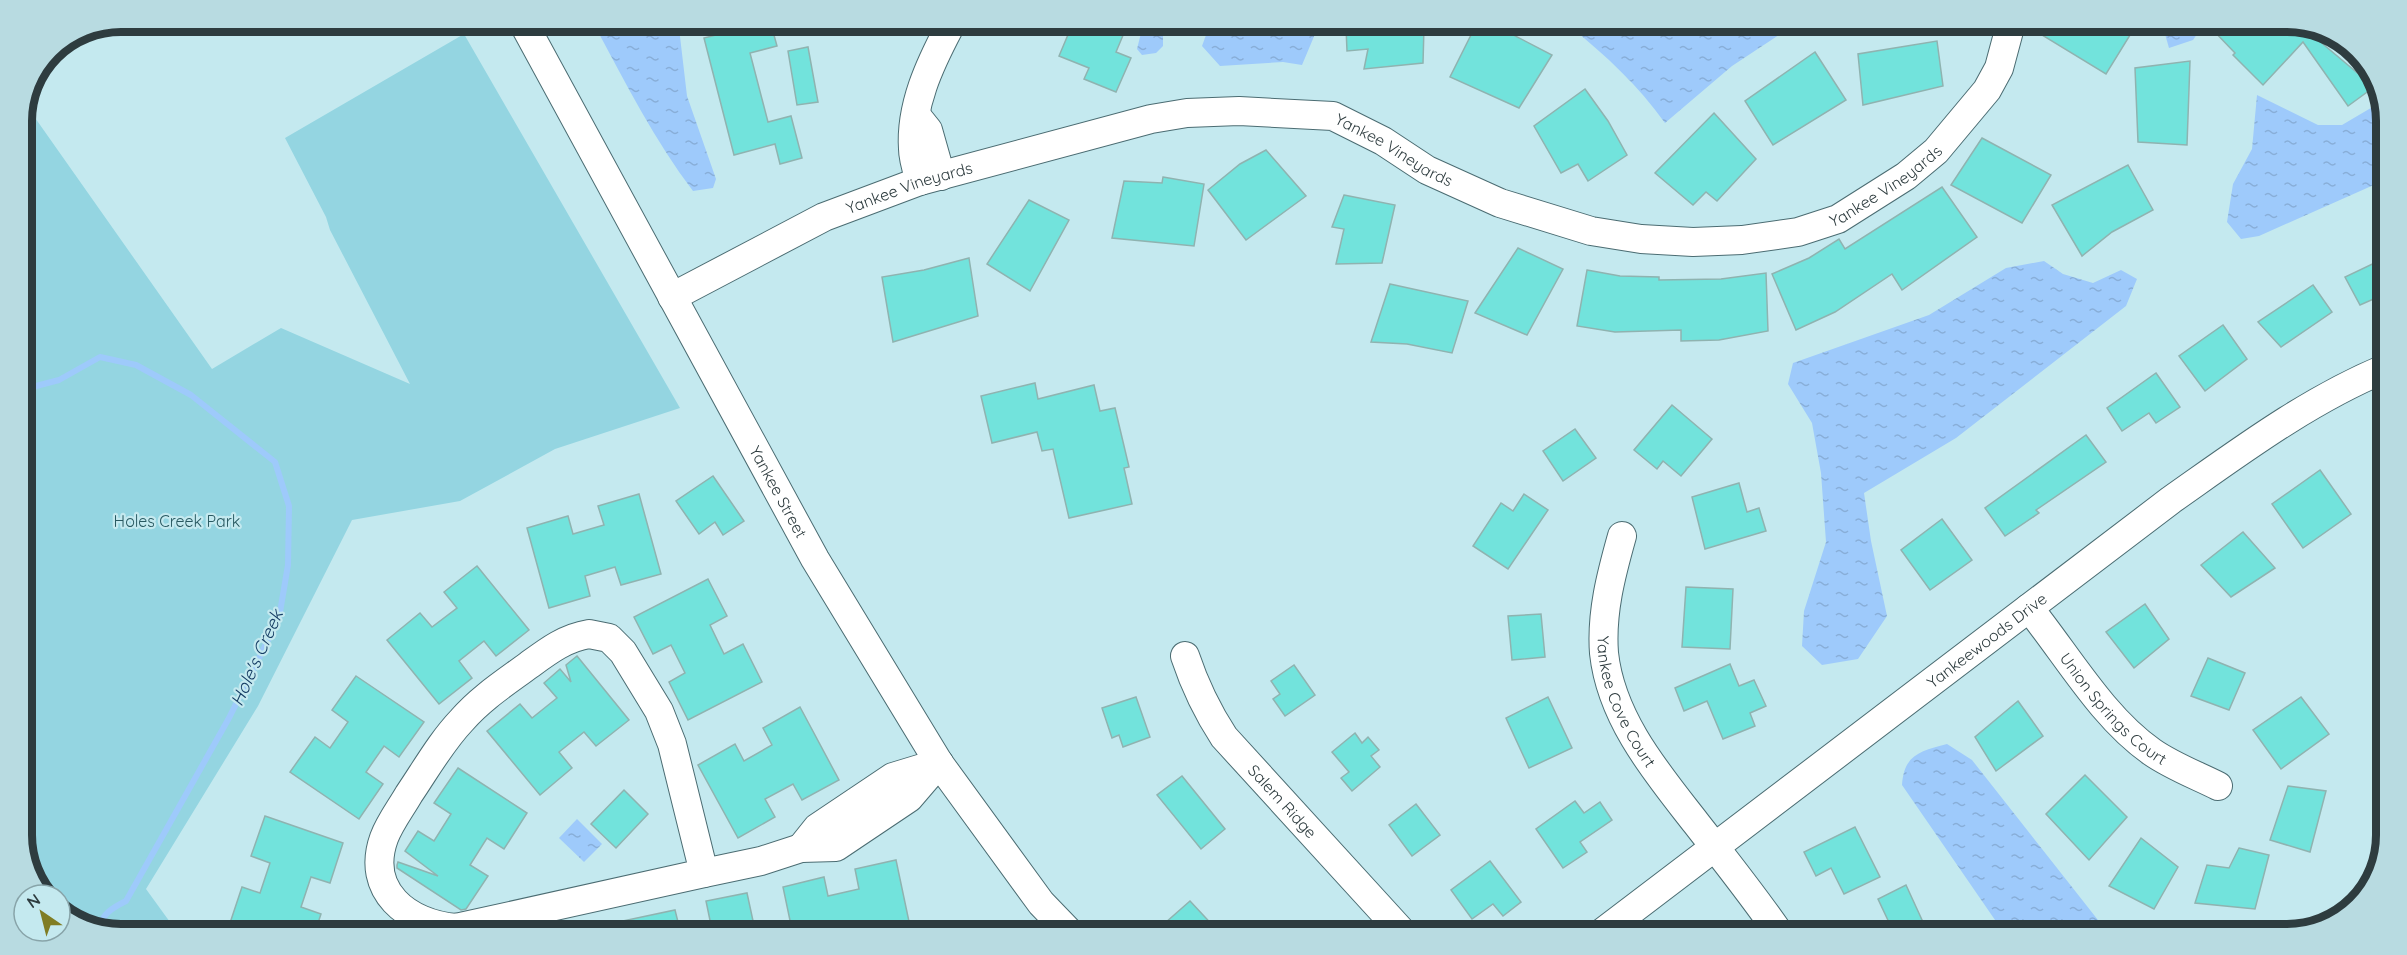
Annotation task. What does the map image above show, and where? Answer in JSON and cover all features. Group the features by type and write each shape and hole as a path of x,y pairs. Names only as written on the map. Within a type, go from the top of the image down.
{"street":[{"name":"Yankee Street","path":"528,32 815,559 939,763 1041,903 1061,924"},
{"path":"930,178 913,149 916,115 929,68 947,32"},
{"name":"Yankee Vineyards","path":"672,297 824,217 930,178 1151,119 1187,113 1239,111 1333,116 1383,141 1427,170 1500,203 1591,231 1641,239 1693,242 1762,238 1798,232 1838,219 1906,176 1936,150 1987,90 1999,68 2009,32"},
{"name":"Yankeewoods Drive","path":"1614,924 2170,500 2257,440 2315,405 2375,374"},
{"name":"Yankee Cove Court","path":"1622,536 1611,576 1604,616 1604,653 1609,681 1618,707 1630,732 1772,924"},
{"name":"Union Springs Court","path":"2029,608 2111,714 2130,734 2167,761 2218,786"},
{"path":"433,924 417,919 400,907 390,895 383,881 380,870 380,853 384,837 392,821 442,743 490,693 556,645 574,637 589,634 609,638 623,652 659,711 670,737 704,873"},
{"name":"Salem Ridge","path":"1185,656 1195,688 1224,737 1395,924"},
{"path":"474,924 761,861 801,849 817,828 893,777 939,763"}],"green space":[{"name":"Holes Creek Park","path":"464,34 680,408 555,449 460,501 352,520 258,706 146,889 171,924 121,924 92,919 72,909 72,883 46,883 38,868 32,840 32,114 212,369 281,328 410,384 330,230 326,217 285,138"}],"water":[{"path":"598,32 679,32 687,96 716,179 713,188 693,191 630,91"},
{"path":"1163,32 1163,46 1156,53 1142,55 1137,49 1141,33"},
{"path":"1207,32 1316,32 1302,65 1283,62 1220,66 1202,46"},
{"path":"1577,32 1783,32 1732,66 1665,123 1644,96"},
{"path":"2164,32 2199,32 2193,40 2169,48"},
{"path":"2257,95 2318,125 2342,125 2374,106 2375,184 2259,236 2241,239 2227,222 2233,184 2252,149"},
{"path":"2044,261 2063,274 2093,283 2121,270 2137,279 2126,306 1956,438 1864,493 1871,541 1887,616 1858,659 1822,665 1802,646 1804,611 1826,542 1821,473 1812,423 1788,384 1793,363 1929,315 2006,268"},
{"path":"1947,744 1972,760 2101,924 1998,924 1902,785 1903,775 1910,760 1929,749"},
{"path":"577,819 602,844 584,862 559,838"}],"building":[{"path":"727,32 773,32 777,46 750,53 768,122 791,116 802,158 780,164 775,144 734,155 704,38"},
{"path":"1069,32 1082,35 1084,32 1124,33 1116,52 1131,58 1116,92 1084,79 1089,68 1059,56"},
{"path":"1346,32 1424,32 1423,63 1364,69 1368,49 1347,51"},
{"path":"1472,32 1508,32 1552,55 1519,108 1450,77"},
{"path":"2037,32 2132,32 2106,74"},
{"path":"2215,32 2286,32 2313,36 2365,79 2370,90 2348,106 2303,42 2263,85 2233,55 2235,53"},
{"path":"1937,41 1943,86 1863,105 1858,54"},
{"path":"808,47 818,102 797,105 788,51"},
{"path":"1815,52 1846,100 1773,145 1745,101"},
{"path":"2190,61 2187,145 2138,142 2135,68"},
{"path":"1585,89 1608,121 1627,155 1588,181 1578,164 1561,173 1534,126"},
{"path":"1714,113 1756,159 1717,201 1706,192 1693,205 1655,173"},
{"path":"1982,138 2051,175 2022,223 1951,185"},
{"path":"1266,150 1306,196 1246,240 1208,190 1240,164"},
{"path":"2128,165 2153,210 2112,232 2082,256 2052,205"},
{"path":"1163,177 1204,184 1194,246 1112,238 1124,181 1162,183"},
{"path":"1942,187 1977,237 1902,290 1892,274 1835,312 1796,330 1772,274 1809,258 1839,239 1845,249"},
{"path":"1344,195 1395,205 1382,263 1336,264 1344,229 1332,227"},
{"path":"1029,200 1069,220 1030,291 987,264"},
{"path":"1518,248 1563,269 1527,335 1475,313"},
{"path":"969,258 978,316 893,342 882,277 924,270"},
{"path":"2375,263 2375,298 2360,305 2345,277"},
{"path":"1587,270 1620,276 1659,277 1659,280 1721,279 1766,273 1768,331 1719,340 1681,341 1681,330 1615,332 1577,326"},
{"path":"1390,284 1468,301 1452,353 1407,344 1371,342"},
{"path":"2313,285 2332,312 2281,347 2258,322"},
{"path":"2223,325 2247,359 2205,391 2179,356"},
{"path":"2156,373 2180,407 2156,423 2149,413 2122,431 2107,408"},
{"path":"1035,383 1038,399 1094,385 1100,411 1115,408 1129,467 1124,468 1132,504 1069,518 1053,449 1042,451 1037,432 992,443 981,396"},
{"path":"1672,405 1712,439 1681,476 1663,461 1657,469 1634,450"},
{"path":"1575,429 1596,458 1563,481 1543,451"},
{"path":"2086,435 2106,462 2036,510 2039,513 2005,536 1985,508"},
{"path":"2320,470 2351,514 2303,548 2272,504"},
{"path":"713,476 744,521 723,535 715,522 699,534 676,501"},
{"path":"1739,483 1747,512 1759,508 1766,531 1705,549 1692,497"},
{"path":"639,494 661,574 621,585 615,567 585,576 590,596 549,608 527,528 568,516 573,534 604,525 598,506"},
{"path":"1524,494 1548,510 1508,569 1473,546 1501,503 1513,511"},
{"path":"1942,519 1972,560 1930,590 1901,550"},
{"path":"2243,532 2275,568 2231,597 2201,565"},
{"path":"477,566 529,630 496,656 484,641 459,661 472,678 439,704 387,640 420,613 432,627 457,608 444,592"},
{"path":"708,579 727,616 710,625 724,654 743,644 762,682 688,720 669,682 685,673 671,645 653,654 634,617"},
{"path":"1686,587 1733,589 1730,649 1682,647"},
{"path":"2145,604 2169,639 2134,668 2106,632"},
{"path":"1541,614 1545,657 1512,660 1508,616"},
{"path":"577,656 629,720 596,746 584,732 559,752 572,768 540,795 487,731 520,704 532,718 557,698 544,683 560,669 571,682 566,665"},
{"path":"2208,658 2245,673 2229,710 2191,696"},
{"path":"1730,664 1739,686 1754,680 1766,706 1750,713 1755,726 1723,739 1707,701 1684,711 1675,688"},
{"path":"1294,665 1315,695 1285,716 1273,699 1280,694 1271,681"},
{"path":"356,676 424,722 399,757 384,746 366,772 383,784 359,819 290,772 315,737 330,748 348,722 332,710"},
{"path":"1136,697 1150,737 1123,747 1119,735 1112,738 1102,708"},
{"path":"1548,697 1572,748 1529,768 1506,718"},
{"path":"2301,697 2329,734 2281,769 2253,730"},
{"path":"2018,701 2043,736 1996,771 1975,737"},
{"path":"800,707 839,780 802,800 793,784 765,799 775,817 738,838 698,765 735,744 744,761 772,745 763,728"},
{"path":"1355,733 1362,743 1368,737 1379,750 1371,756 1380,767 1352,791 1341,778 1349,772 1332,752"},
{"path":"458,768 527,813 504,849 487,838 470,865 488,876 466,909 461,910 397,868 398,862 438,876 405,851 418,831 434,841 451,814 434,803"},
{"path":"2085,775 2127,817 2089,860 2046,814"},
{"path":"1182,776 1225,829 1201,849 1157,795"},
{"path":"2288,786 2326,791 2310,852 2270,840"},
{"path":"624,790 648,814 616,848 591,824"},
{"path":"1575,801 1584,813 1600,802 1612,820 1580,842 1587,852 1563,868 1536,829"},
{"path":"1416,804 1440,835 1412,856 1389,825"},
{"path":"265,816 343,843 330,883 311,877 301,907 321,914 318,924 230,924 242,887 260,893 270,863 251,856"},
{"path":"1855,827 1880,877 1844,894 1831,868 1816,876 1804,852"},
{"path":"2141,838 2178,867 2154,909 2109,886"},
{"path":"2239,848 2269,855 2255,909 2195,903 2207,865 2229,868"},
{"path":"896,860 910,924 791,924 783,887 824,877 828,896 859,889 855,869"},
{"path":"1490,861 1521,902 1503,916 1493,904 1472,919 1451,890"},
{"path":"1906,885 1924,924 1890,924 1878,899"},
{"path":"747,893 754,924 711,924 706,901"},
{"path":"1190,901 1211,924 1166,924"},
{"path":"675,910 678,924 613,924"}],"waterway":[{"name":"Hole's Creek","path":"32,387 59,380 100,357 136,365 191,395 275,462 289,506 288,565 279,618 229,718 126,901 105,915 101,921"}]}
